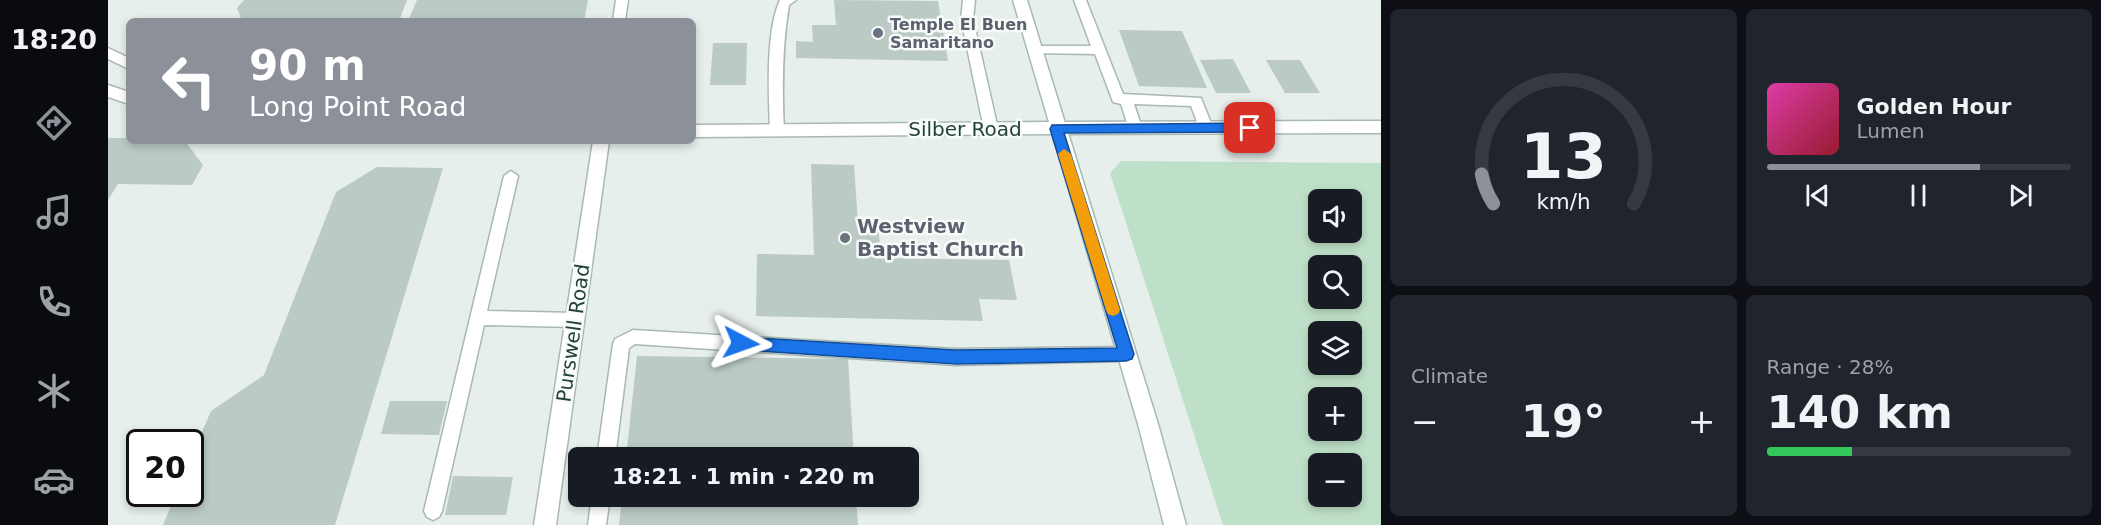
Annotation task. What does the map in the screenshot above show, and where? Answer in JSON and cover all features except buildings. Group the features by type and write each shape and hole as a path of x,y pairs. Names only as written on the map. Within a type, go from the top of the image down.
{"street":[{"path":"1020,0 1056,129 1126,354 1175,525"},
{"path":"108,53 126,62"},
{"path":"108,91 126,97"},
{"name":"Silber Road","path":"696,131 1381,127"},
{"name":"Purswell Road","path":"544,525 601,144"}],"lane":[{"path":"619,18 622,0"},
{"path":"777,131 775,78 779,30 784,3 790,0"},
{"path":"969,0 967,19 991,129"},
{"path":"1080,0 1118,99 1196,101 1206,128"},
{"path":"1035,50 1098,50"},
{"path":"1126,100 1135,128"},
{"path":"433,511 512,176"},
{"path":"478,318 575,320"},
{"path":"607,447 621,344 633,337 956,357 1126,354"},
{"path":"597,525 599,507"}],"green space":[{"path":"1121,161 1381,163 1381,525 1223,525 1110,173"}],"slow traffic":[{"path":"1064,154 1113,310"}],"place":[{"name":"Temple El Buen Samaritano","path":"878,33"},
{"name":"Westview Baptist Church","path":"845,238"}],"route":[{"path":"741,343 956,357 1126,354 1056,129 1250,128"}]}
